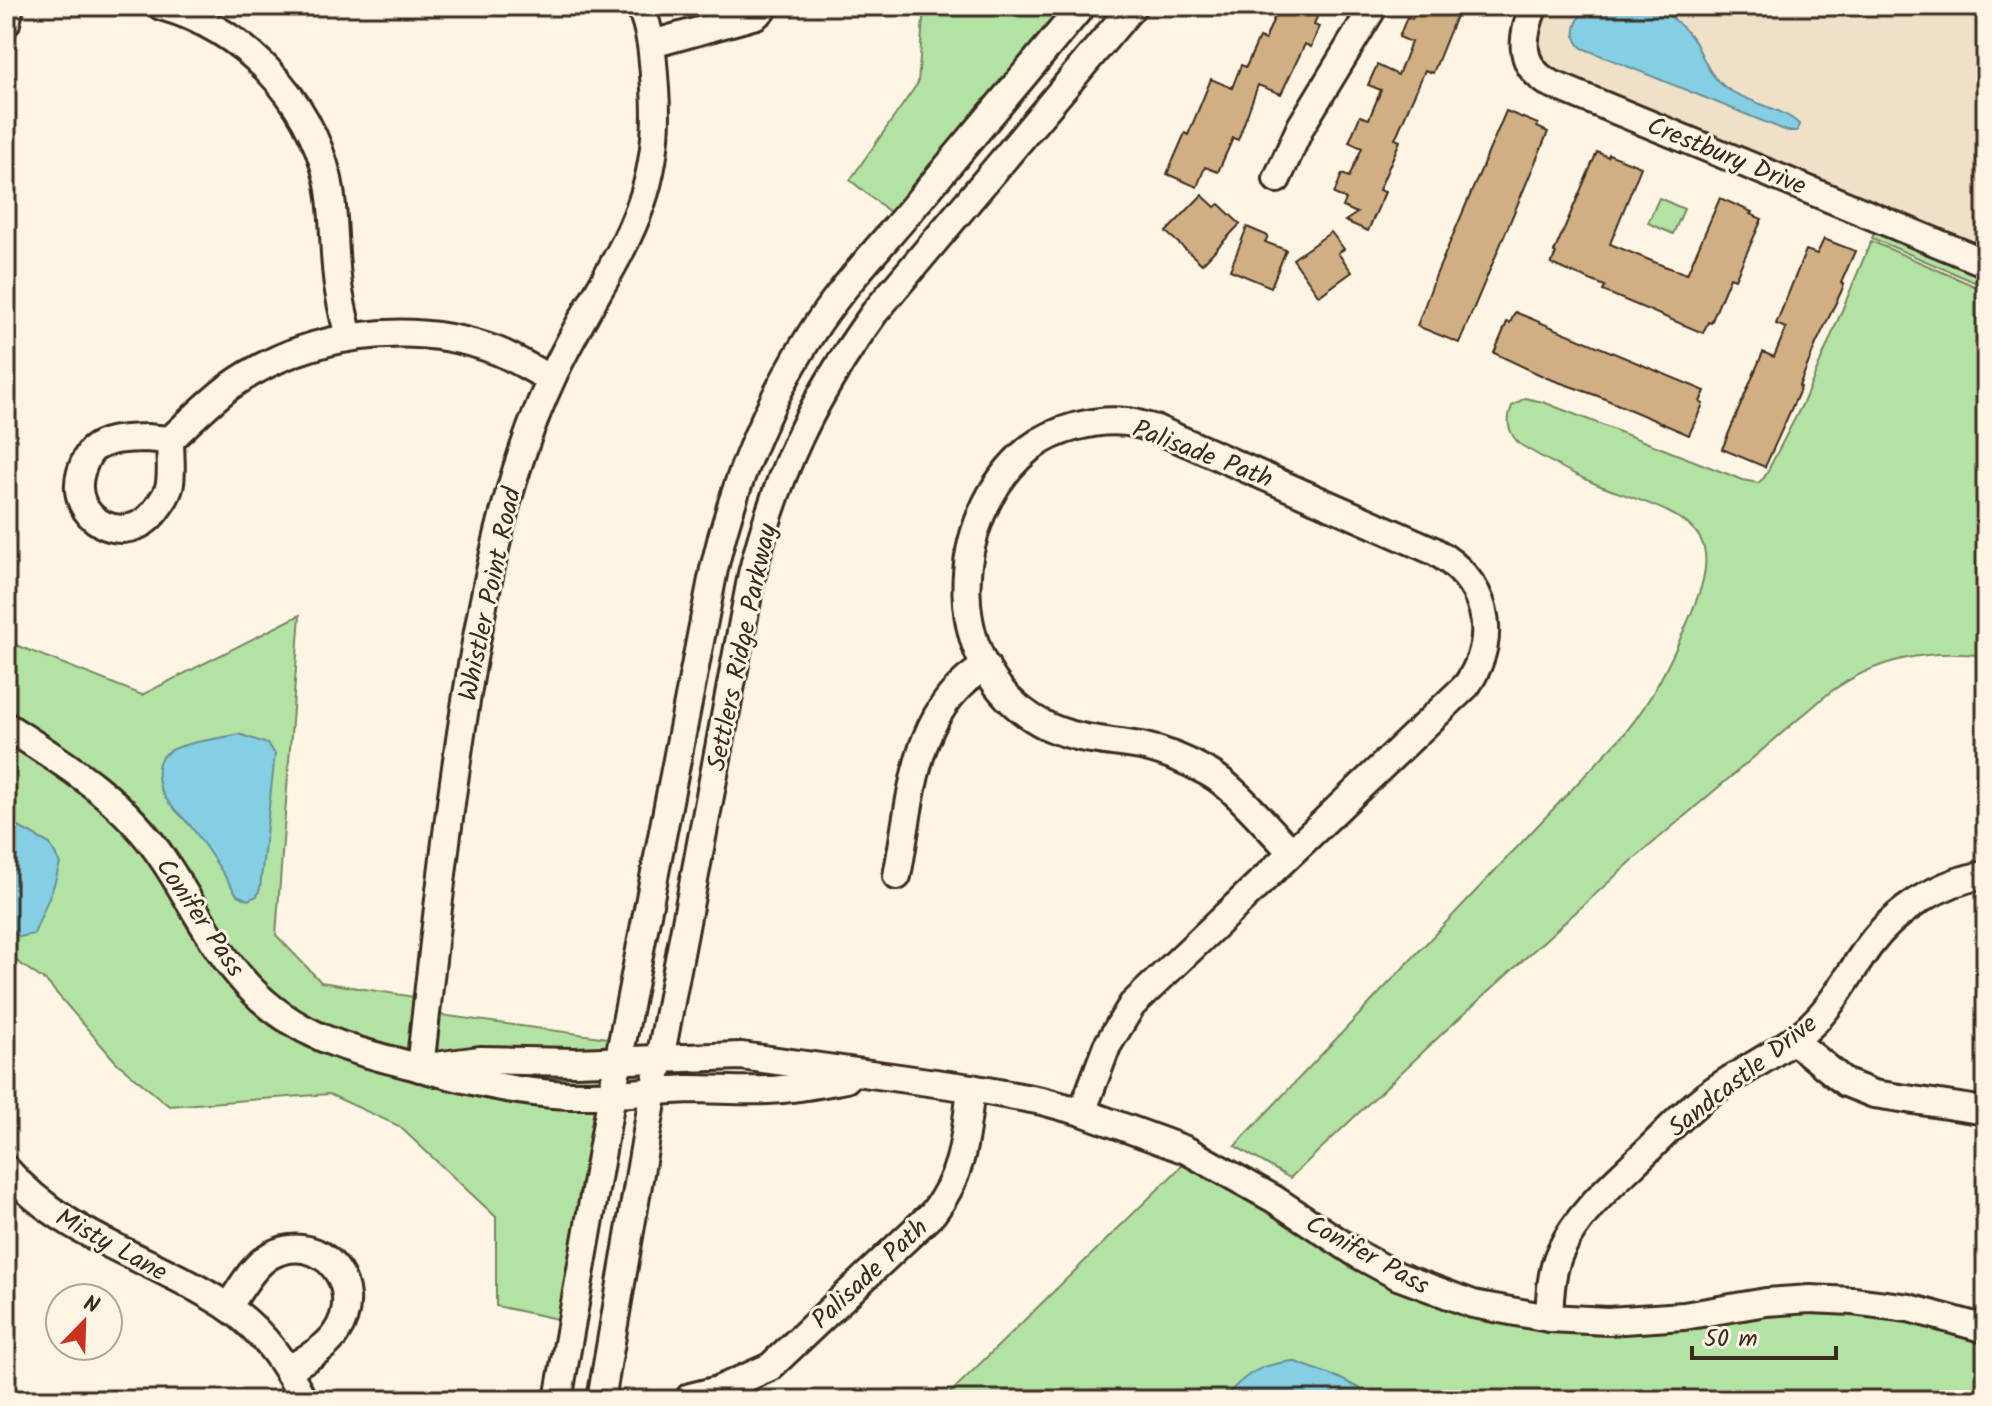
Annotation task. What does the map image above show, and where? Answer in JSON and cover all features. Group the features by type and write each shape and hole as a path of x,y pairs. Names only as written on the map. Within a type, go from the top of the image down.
{"street":[{"path":"6,23 10,6"},
{"path":"161,6 204,23 236,41 286,90 305,119 328,181 337,282 349,337"},
{"name":"Whistler Point Road","path":"420,1068 459,738 504,506 551,379 629,239 649,182 658,118 652,44 640,6"},
{"path":"652,44 756,15 766,6"},
{"name":"Settlers Ridge Parkway","path":"558,1400 612,1094 714,569 724,523 755,439 812,332 1082,6"},
{"name":"Settlers Ridge Parkway","path":"601,1400 654,1091 752,574 763,529 792,449 815,402 875,312 1133,6"},
{"path":"1277,179 1301,126 1374,6"},
{"name":"Crestbury Drive","path":"1534,6 1524,32 1524,50 1534,72 1547,82 1986,263"},
{"path":"170,440 230,386 309,346 349,337 424,335 464,342 497,351 551,379"},
{"name":"Palisade Path","path":"1082,1112 1107,1046 1132,1005 1467,685 1478,669 1486,632 1483,610 1468,577 1454,562 1156,429 1127,422 1094,422 1034,445 1012,463 996,486 972,539 965,596 970,630 986,666 1003,691 1045,725 1089,741 1162,751 1212,774 1292,852"},
{"path":"897,876 920,756 928,731 944,702 958,685 986,666"},
{"name":"Conifer Pass","path":"6,726 85,778 123,811 165,861 207,933 234,971 278,1014 315,1035 358,1053 478,1084 569,1095 768,1090 866,1075"},
{"name":"Sandcastle Drive","path":"1549,1318 1550,1296 1559,1254 1590,1206 1710,1093 1793,1040 1834,999 1869,945 1884,928 1924,898 1970,877 1986,875"},
{"path":"1793,1040 1846,1083 1874,1094 1986,1111"},
{"name":"Conifer Pass","path":"420,1068 480,1060 741,1056 971,1088 1082,1112 1186,1150 1227,1171 1359,1255 1398,1276 1473,1304 1549,1318 1642,1320 1753,1304 1810,1299 1853,1301 1909,1308 1986,1329"},
{"name":"Palisade Path","path":"690,1397 718,1390 770,1367 933,1213 956,1178 964,1145 971,1088"},
{"name":"Misty Lane","path":"6,1169 35,1199 72,1225 228,1307 261,1336 288,1370 303,1400"},
{"path":"228,1307 259,1265 269,1256 284,1251 298,1249 314,1252 340,1273 347,1289 348,1306 336,1335 288,1370"}],"shaded area":[{"path":"1548,6 1986,6 1986,249 1552,71 1536,50 1539,27"}],"green space":[{"path":"924,6 1082,6 901,221 850,180 918,83"},
{"path":"1659,198 1684,209 1673,234 1648,223"},
{"path":"1876,229 1986,276 1986,287 1872,238"},
{"path":"1871,241 1986,291 1986,656 1944,654 1904,659 1866,671 1829,693 1633,860 1290,1178 1235,1146 1625,733 1661,679 1696,602 1703,580 1705,558 1700,538 1692,528 1668,512 1598,485 1521,445 1509,427 1512,406 1525,398 1543,402 1743,480 1758,483 1764,478 1804,401"},
{"path":"300,615 276,935 321,982 427,999 426,1013 623,1040 572,1322 496,1306 496,1217 399,1126 329,1094 169,1106 116,1062 47,982 6,954 6,635 13,644 142,695"},
{"path":"1194,1154 1318,1229 1521,1314 1766,1302 1986,1329 1986,1400 943,1400"}],"water":[{"path":"1638,4 1664,11 1692,38 1720,83 1735,93 1792,118 1799,124 1797,131 1787,131 1582,48 1575,33 1584,6"},
{"path":"239,734 268,744 275,754 260,888 257,896 248,900 237,895 193,829 167,800 158,776 160,760 170,751 188,744"},
{"path":"6,820 50,844 60,863 34,934 20,937 6,926"},
{"path":"1293,1361 1339,1378 1382,1400 1222,1400 1253,1372"}],"building":[{"path":"1279,6 1321,6 1314,25 1319,27 1311,47 1305,44 1281,94 1258,85 1238,140 1233,138 1218,172 1205,167 1197,187 1167,174 1185,133 1188,135 1211,79 1232,88 1241,65 1246,67 1259,38 1265,40"},
{"path":"1418,6 1460,6 1433,73 1425,70 1395,139 1400,141 1379,190 1385,192 1368,231 1345,221 1357,213 1343,207 1346,199 1334,194 1342,174 1349,177 1362,148 1349,142 1360,116 1369,119 1381,90 1368,85 1377,65 1398,75 1411,42 1399,37 1407,17 1412,19"},
{"path":"1506,111 1538,124 1537,127 1548,132 1459,343 1417,326"},
{"path":"1597,152 1641,167 1610,244 1664,266 1687,274 1720,198 1762,219 1735,279 1730,277 1711,323 1708,322 1703,333 1603,291 1605,286 1551,264"},
{"path":"1202,195 1215,207 1219,204 1240,224 1202,264 1166,232"},
{"path":"1247,227 1268,236 1265,242 1286,250 1271,287 1230,270"},
{"path":"1331,232 1344,249 1338,253 1352,272 1319,296 1293,259"},
{"path":"1824,239 1855,251 1841,283 1844,284 1841,292 1765,467 1722,449 1763,352 1774,357 1786,328 1776,324 1806,250 1817,254"},
{"path":"1515,312 1705,391 1700,402 1703,404 1689,435 1547,378 1494,353 1507,322 1510,323"}]}
